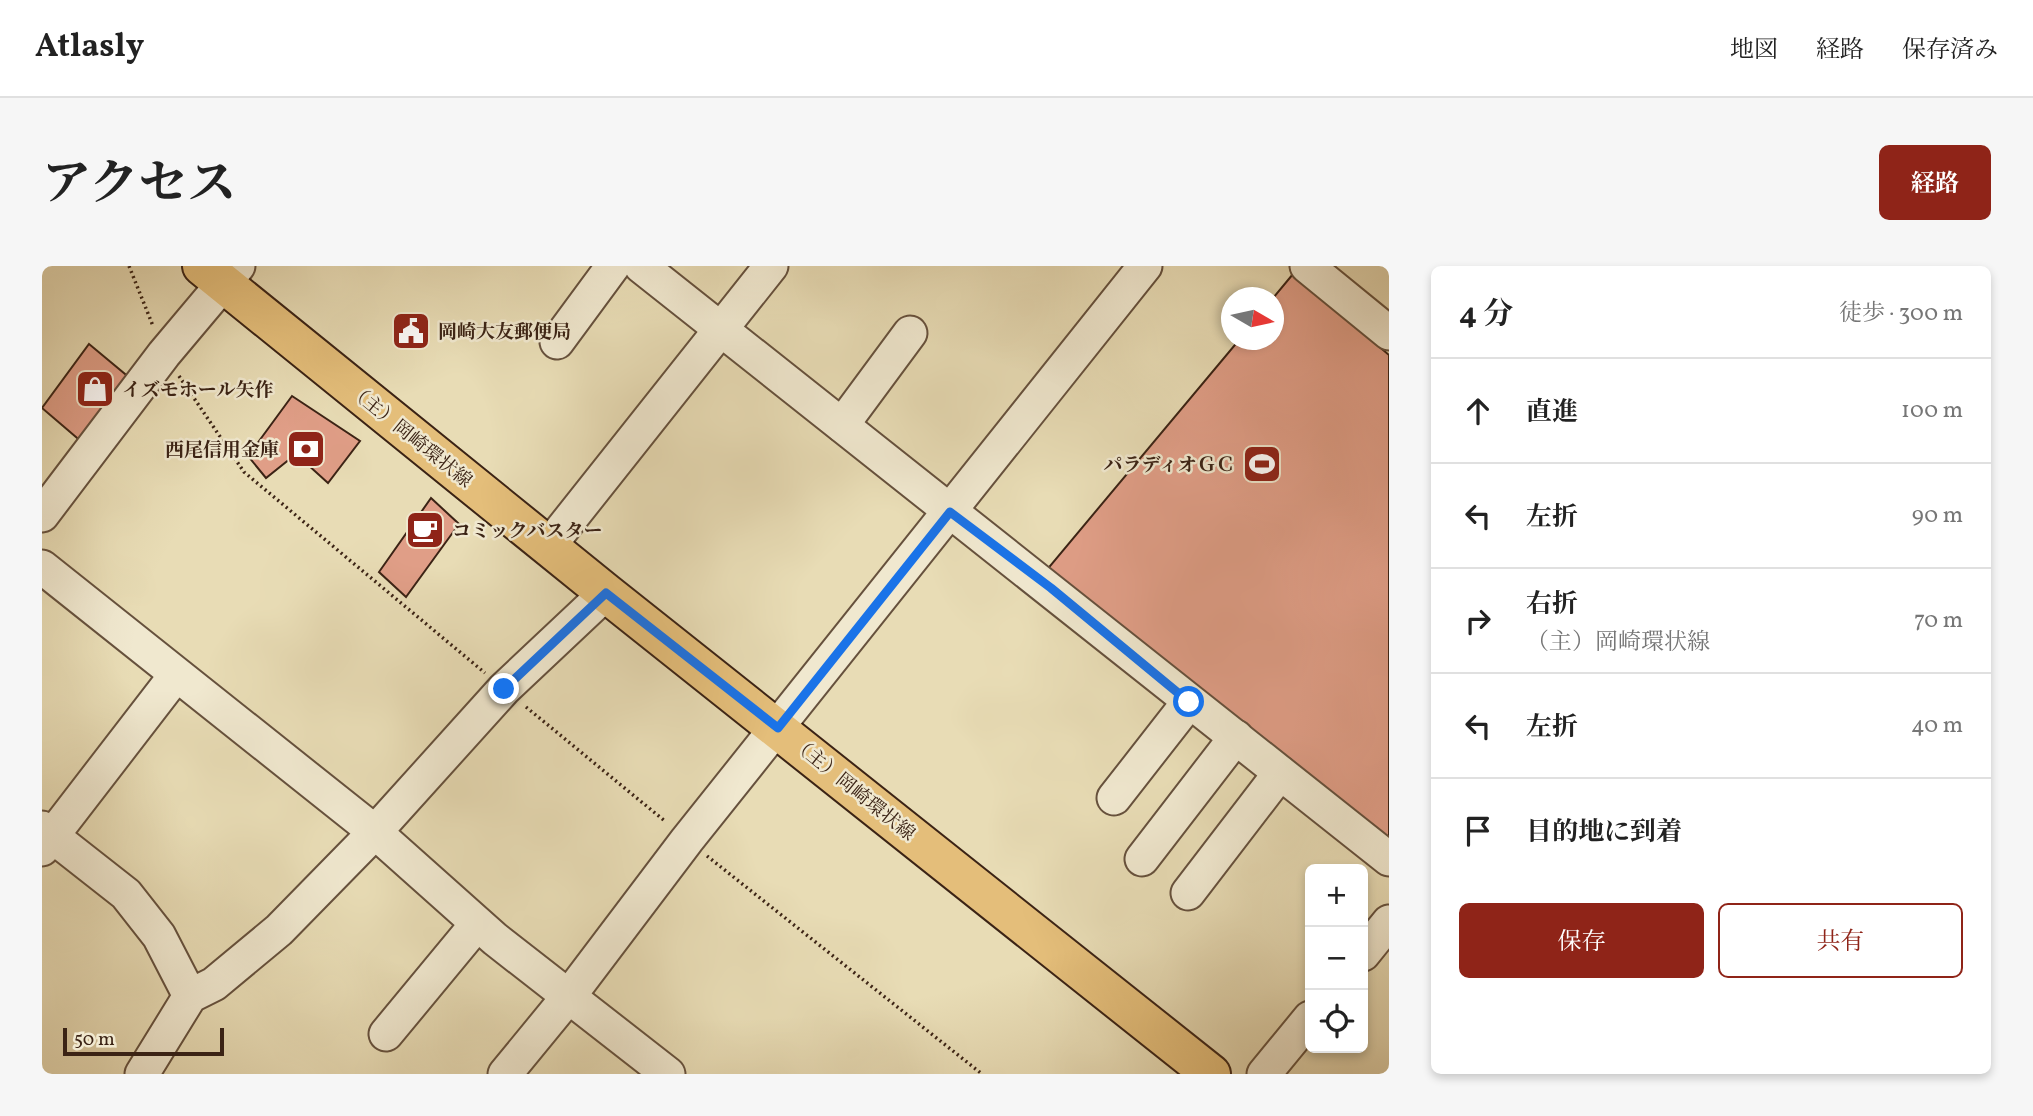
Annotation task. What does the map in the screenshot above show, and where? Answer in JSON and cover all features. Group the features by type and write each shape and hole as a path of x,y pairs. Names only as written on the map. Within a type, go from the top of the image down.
{"main road":[{"name":"（主）岡崎環状線","path":"221,272 548,547 1211,1074"}],"street":[{"path":"556,342 613,266"},
{"path":"641,266 950,512 1051,588 1189,702 1389,859"},
{"path":"548,547 771,266"},
{"path":"505,1074 569,996 687,840 1145,266"},
{"path":"42,515 164,354 221,272"},
{"path":"1328,272 1389,333"},
{"path":"842,425 910,333"},
{"path":"42,567 374,832 477,924 668,1074"},
{"path":"142,1074 190,996 214,984 279,930 374,832 504,689 606,593"},
{"path":"176,675 45,838 126,894 159,936 190,996"},
{"path":"1114,798 1189,702"},
{"path":"1142,859 1236,737"},
{"path":"1188,893 1280,773"},
{"path":"1368,948 1389,922"},
{"path":"386,1034 477,924"},
{"path":"1264,1074 1305,1024"}],"path":[{"path":"130,266 164,354 244,471 687,840 982,1074"}],"building":[{"name":"パラディオＧＣ","path":"1293,274 1389,355 1389,847 1045,572 1231,350 1284,350 1282,287"},
{"path":"89,344 131,379 83,443 42,408"},
{"path":"292,396 360,441 328,483 296,454 266,478 248,456"},
{"path":"431,498 459,524 406,597 379,572"}],"place":[{"name":"岡崎大友郵便局","path":"411,331"},
{"name":"イズモホール矢作","path":"95,389"},
{"name":"西尾信用金庫","path":"306,449"},
{"name":"パラディオＧＣ","path":"1262,464"},
{"name":"コミックバスター","path":"425,530"}],"route":[{"path":"504,689 606,593 778,728 950,512 1051,588 1189,702"}]}
